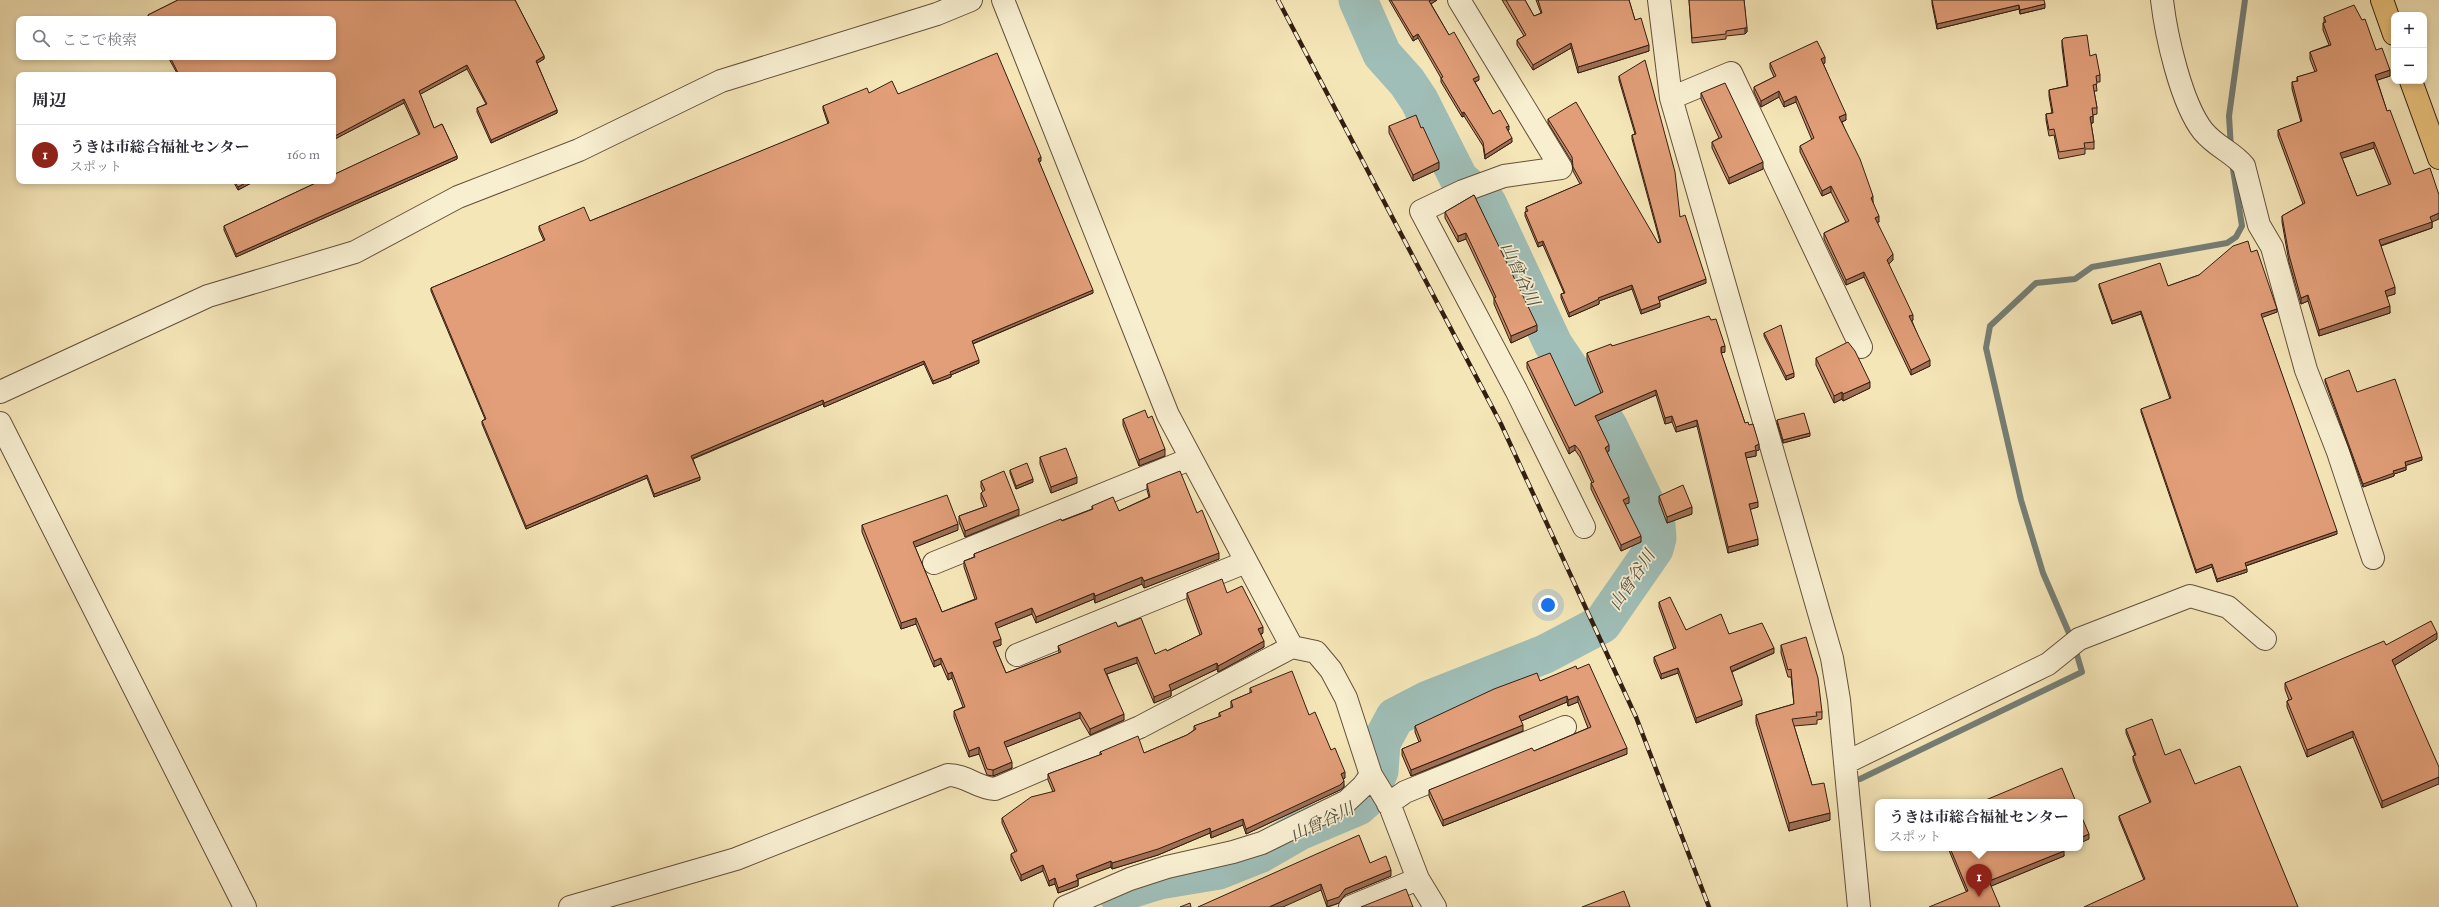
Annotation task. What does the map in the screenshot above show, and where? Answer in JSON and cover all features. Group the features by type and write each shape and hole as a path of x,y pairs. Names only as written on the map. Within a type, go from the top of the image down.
{"highway":[{"path":"2382,0 2391,26"},
{"path":"2412,84 2439,158"}],"street":[{"path":"0,392 208,296 355,252 458,197 579,150 722,81 933,7 970,0"},
{"path":"1003,0 1168,414 1190,458 1292,647"},
{"path":"1459,0 1561,168 1504,176 1463,191 1421,211 1516,390 1584,527"},
{"path":"1659,0 1671,98 1832,658 1845,763 1859,907"},
{"path":"2162,0 2179,77 2190,108 2202,129 2215,145 2233,156 2244,166 2259,225 2272,247 2306,370 2338,452 2373,558"},
{"path":"1671,98 1731,73 1862,347"},
{"path":"0,423 244,907"},
{"path":"934,563 1190,458"},
{"path":"1017,655 1246,562"},
{"path":"1845,763 2048,664 2079,639 2190,596 2228,607 2265,639"},
{"path":"570,907 736,859 948,775 960,775 985,789 995,789 1140,727 1292,647 1316,652 1331,670 1346,698 1379,788 1418,879 1435,907"},
{"path":"1065,907 1130,879 1167,867 1233,852 1262,842 1347,802 1364,786 1405,792 1565,727"},
{"path":"1350,907 1418,879"}],"building":[{"path":"178,0 515,0 544,56 536,61 557,110 491,140 477,108 487,104 467,65 419,91 434,128 442,124 457,156 236,254 224,226 314,184 336,184 336,174 420,134 404,99 336,135 336,72 178,72 172,60 336,60 336,16 148,15"},
{"path":"1391,0 1431,0 1429,1 1449,35 1454,32 1479,76 1473,79 1493,114 1500,110 1509,126 1506,127 1512,138 1485,155 1483,142 1464,112 1462,113 1441,78 1443,77 1418,34 1413,37"},
{"path":"1506,0 1525,0 1534,16 1542,13 1538,0 1629,0 1635,20 1641,18 1649,45 1578,67 1571,43 1533,65 1517,40 1526,35"},
{"path":"1689,0 1744,0 1747,27 1726,31 1726,34 1692,38"},
{"path":"1932,0 2044,0 2045,4 2020,10 2019,5 1937,24"},
{"path":"2354,5 2362,20 2365,19 2376,50 2382,48 2390,70 2375,75 2387,111 2390,110 2414,174 2430,168 2439,195 2439,213 2430,217 2432,222 2379,240 2395,287 2385,291 2390,306 2319,330 2308,295 2301,298 2289,255 2282,216 2305,203 2278,130 2302,121 2292,82 2298,81 2297,77 2317,71 2310,52 2331,45 2323,23 2326,22 2324,17","holes":["2374,142 2391,184 2357,196 2340,153"]},
{"path":"2087,35 2090,56 2096,54 2100,75 2096,76 2097,84 2093,85 2097,108 2092,108 2093,116 2090,117 2094,142 2084,143 2085,148 2059,152 2054,129 2049,130 2046,114 2053,113 2049,90 2068,86 2062,40 2064,38"},
{"path":"1817,41 1825,57 1821,59 1846,114 1839,117 1860,159 1873,196 1871,198 1879,216 1875,218 1893,254 1887,260 1913,315 1909,316 1930,360 1911,370 1864,272 1846,280 1824,233 1849,221 1831,186 1822,191 1800,146 1814,138 1796,96 1784,102 1779,91 1761,101 1754,87 1776,76 1770,63"},
{"path":"997,53 1041,157 1038,159 1093,290 972,341 979,360 950,372 951,374 933,381 924,361 824,403 823,400 691,456 700,477 654,494 647,475 526,526 482,421 486,419 431,288 545,240 539,226 584,207 590,221 829,123 823,106 867,88 869,93 892,81 898,94"},
{"path":"1645,60 1675,172 1680,217 1685,215 1706,279 1658,297 1660,303 1641,310 1632,285 1598,298 1599,299 1569,313 1561,294 1565,293 1543,241 1538,243 1525,212 1528,211 1526,207 1582,183 1573,167 1572,157 1548,119 1576,102 1658,243 1661,242 1632,135 1636,134 1619,76"},
{"path":"1725,83 1763,162 1729,178 1712,142 1722,137 1701,93"},
{"path":"1416,115 1421,128 1423,127 1439,162 1413,175 1389,126"},
{"path":"236,184 244,184 238,187"},
{"path":"1474,195 1537,325 1511,336 1494,298 1496,297 1466,233 1458,236 1445,212"},
{"path":"2248,241 2251,252 2257,250 2277,309 2261,314 2337,531 2245,563 2247,569 2217,579 2212,564 2196,570 2141,409 2171,398 2141,311 2112,321 2099,284 2160,263 2168,286 2199,275 2233,246"},
{"path":"1709,316 1711,320 1716,319 1725,346 1721,347 1721,352 1745,423 1748,422 1749,425 1753,424 1759,444 1755,446 1756,450 1745,453 1758,502 1749,504 1758,539 1728,547 1697,420 1676,427 1672,416 1665,418 1656,390 1595,416 1609,445 1605,448 1629,497 1623,500 1641,536 1621,545 1591,483 1594,482 1580,451 1575,445 1569,448 1527,362 1550,353 1575,406 1603,392 1587,353 1611,344 1612,346"},
{"path":"1781,325 1794,373 1786,376 1764,333"},
{"path":"1848,342 1855,351 1870,382 1843,394 1842,392 1834,396 1816,358"},
{"path":"2349,370 2357,392 2395,379 2422,457 2405,462 2406,467 2393,471 2394,473 2363,484 2325,379"},
{"path":"1145,410 1148,418 1152,416 1165,449 1139,460 1123,419"},
{"path":"1804,413 1810,433 1783,440 1777,420"},
{"path":"1066,448 1077,477 1051,487 1040,457"},
{"path":"1027,463 1033,479 1016,486 1010,470"},
{"path":"1004,471 1019,509 965,531 959,516 987,506 981,493 985,490 981,481"},
{"path":"1180,471 1197,513 1202,510 1219,553 1144,581 1142,577 1095,596 1094,593 1036,617 1032,608 995,623 1001,639 993,642 1006,673 1061,652 1058,646 1116,622 1118,627 1141,618 1155,654 1166,649 1167,651 1202,634 1187,593 1222,579 1227,593 1242,586 1263,627 1258,629 1264,641 1218,666 1217,663 1169,685 1171,690 1154,697 1137,657 1104,669 1124,714 1090,729 1080,712 1004,742 1012,762 993,770 987,769 979,747 969,751 954,711 965,707 952,672 948,674 941,658 934,661 916,618 901,623 862,525 947,495 958,524 913,542 942,612 977,599 964,561 975,557 974,554 1061,519 1062,521 1093,509 1092,506 1113,497 1119,511 1150,497 1147,484"},
{"path":"1683,485 1692,507 1667,517 1659,496"},
{"path":"1670,597 1686,630 1721,614 1729,634 1762,623 1774,648 1730,667 1742,700 1696,718 1678,668 1661,674 1654,657 1676,648 1659,602"},
{"path":"2431,621 2437,633 2392,660 2439,767 2439,777 2382,801 2353,731 2307,750 2287,701 2292,699 2285,683 2384,641 2386,645"},
{"path":"1806,637 1818,678 1822,712 1816,712 1817,716 1792,719 1812,785 1824,783 1830,813 1789,823 1756,715 1794,704 1791,669 1788,670 1781,645"},
{"path":"1589,664 1627,748 1443,820 1429,790 1532,748 1534,751 1591,727 1578,696 1568,700 1567,696 1519,716 1523,725 1411,770 1402,749 1421,741 1415,726 1494,689 1537,673 1540,681 1576,666 1577,669"},
{"path":"1292,671 1309,715 1315,712 1331,750 1335,748 1345,772 1341,774 1344,781 1340,785 1246,829 1243,819 1211,832 1210,828 1158,849 1112,863 1111,861 1076,875 1078,880 1058,888 1055,878 1049,881 1043,865 1021,875 1011,854 1017,851 1002,818 1031,797 1055,791 1048,774 1102,754 1100,752 1138,736 1144,753 1187,735 1196,729 1194,726 1221,716 1219,713 1233,707 1231,701 1252,692 1250,688"},
{"path":"2152,719 2165,755 2180,749 2195,784 2240,766 2298,907 2084,907 2145,879 2119,816 2151,802 2133,756 2136,755 2126,729"},
{"path":"2062,768 2075,799 1988,799"},
{"path":"2083,820 2089,834 2083,837"},
{"path":"1359,835 1370,863 1386,856 1391,870 1345,889 1339,897 1327,901 1321,884 1269,907 1198,907"},
{"path":"1951,851 2064,851 1989,881 2000,907 1929,907 1968,891"},
{"path":"1406,889 1413,907 1361,907"},
{"path":"1624,891 1630,907 1582,907"},
{"path":"1190,903 1191,907 1180,907"}],"waterway":[{"name":"山曾谷川","path":"1117,893 1159,880 1219,870 1259,854 1299,831 1358,806 1368,797 1379,771 1381,743 1395,717 1426,701 1545,654 1602,624 1654,549 1657,538 1656,525 1608,426 1553,344 1487,203 1459,179 1419,100 1407,82 1382,54 1358,0"},
{"path":"2231,148 2229,116 2245,0"},
{"path":"2072,640 2043,573 2021,500 1986,348 1990,326 2036,283 2075,279 2092,267 2227,243 2236,237 2242,226 2232,163"},
{"path":"1860,779 2082,672 2075,648"}],"railway":[{"path":"1278,0 1501,424 1636,717 1709,907"}],"place":[{"name":"うきは市総合福祉センター","path":"1979,897"}]}
